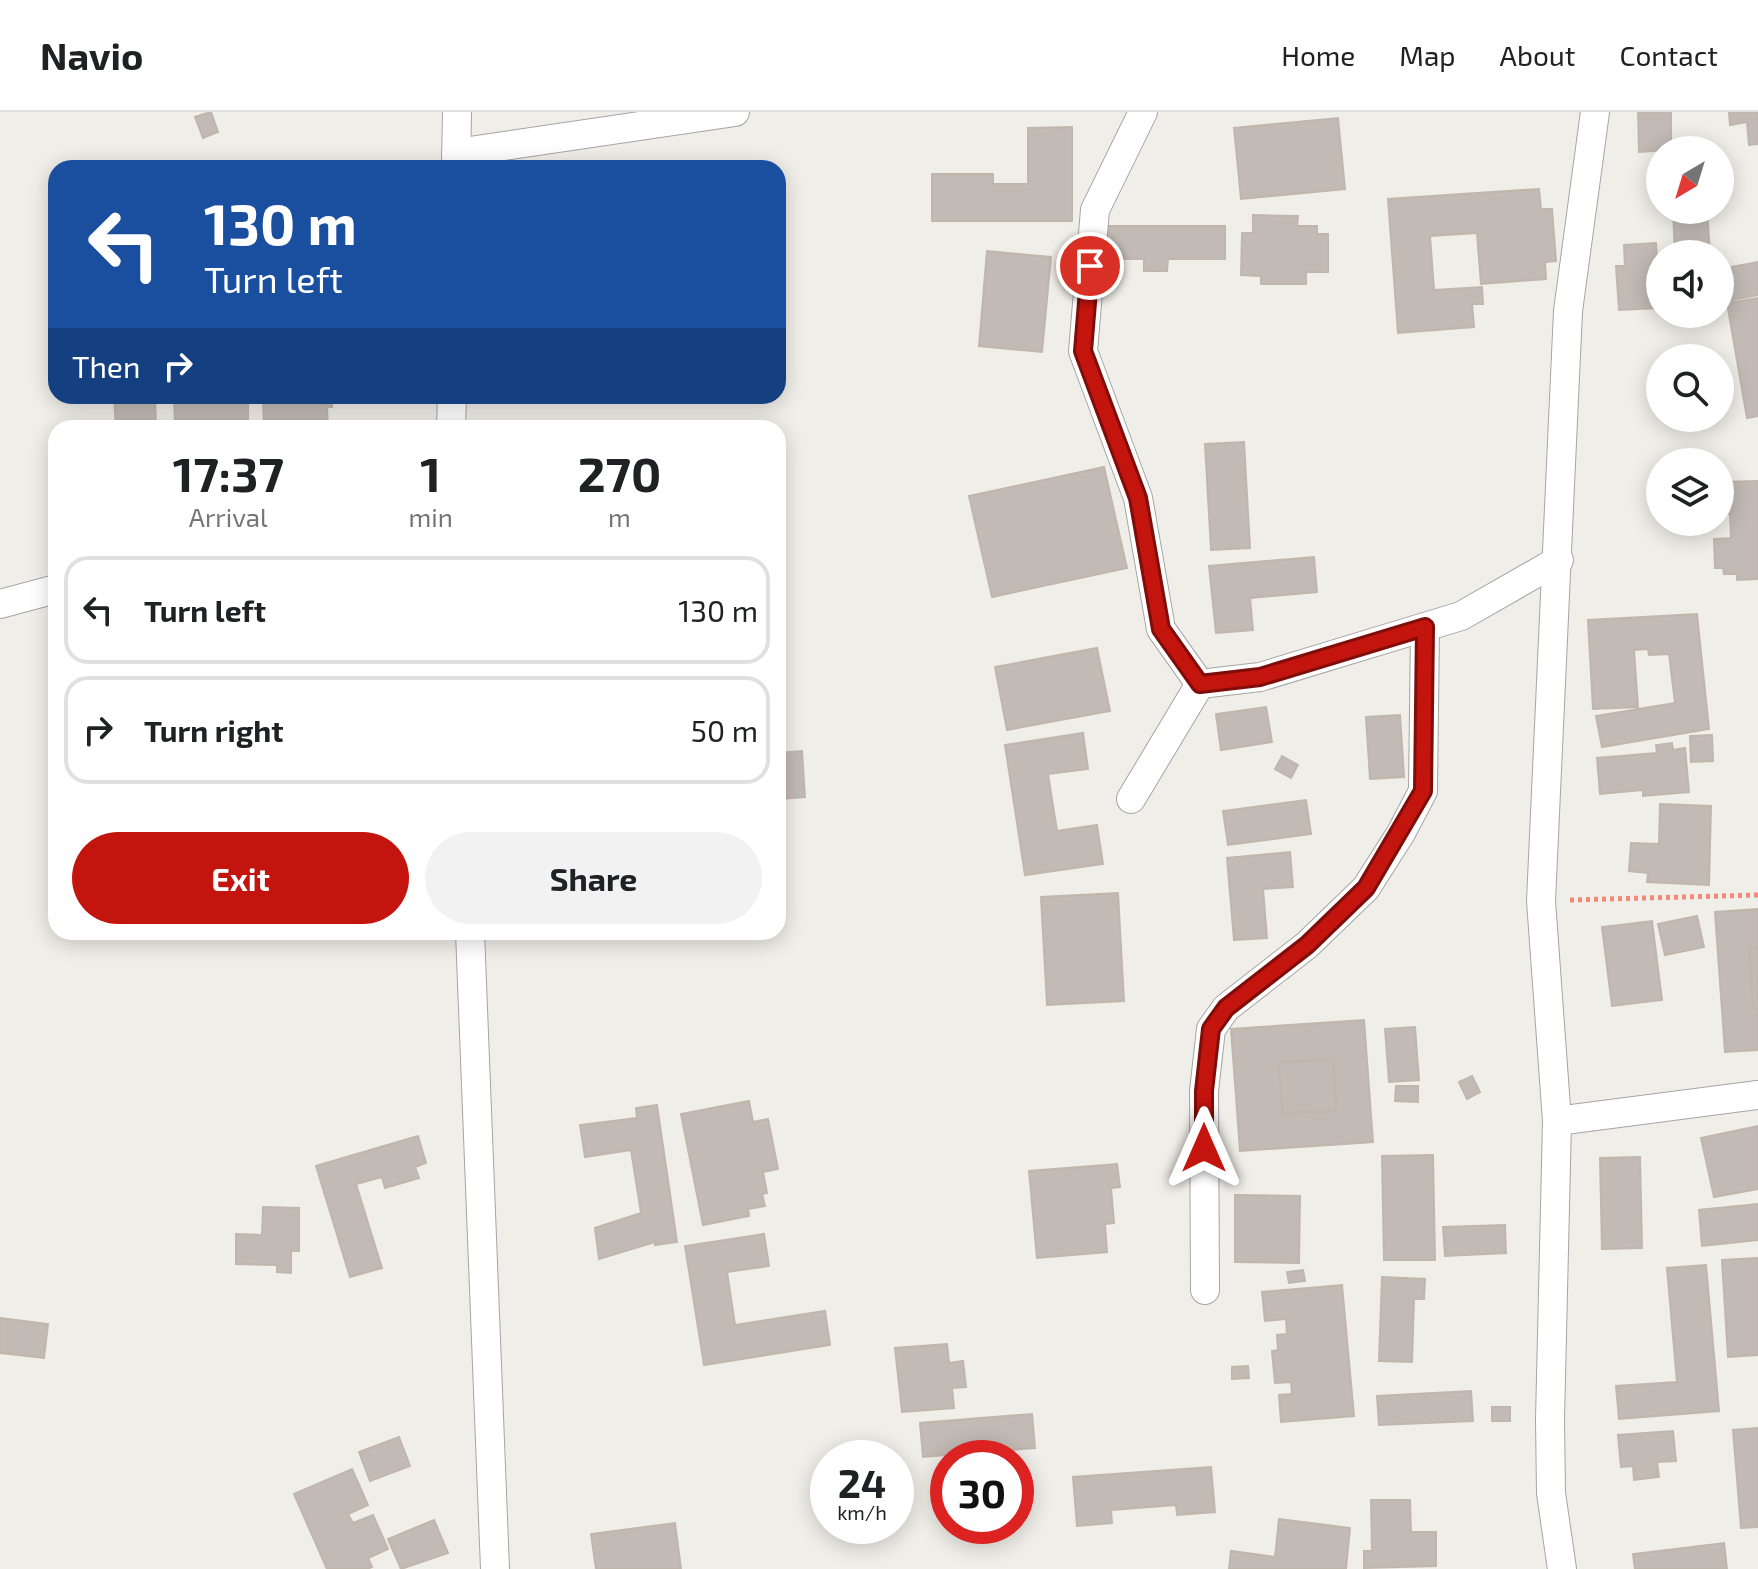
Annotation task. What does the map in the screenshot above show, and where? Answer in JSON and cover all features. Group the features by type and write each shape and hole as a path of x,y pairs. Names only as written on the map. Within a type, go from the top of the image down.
{"street":[{"path":"457,112 456,160 735,112"},
{"path":"1143,112 1095,210 1083,351 1138,498 1161,629 1200,684"},
{"path":"1562,1569 1551,1493 1550,1420 1557,1121 1541,901 1568,311 1595,112"},
{"path":"1200,684 1260,677 1461,616 1559,560"},
{"path":"0,604 48,591"},
{"path":"1205,1290 1204,1091 1211,1029 1226,1008 1307,945 1366,888 1401,833 1423,791 1425,627"},
{"path":"1131,799 1200,684"},
{"path":"470,940 495,1569"},
{"path":"1557,1121 1758,1095"}],"path":[{"path":"1541,901 1758,895"}],"building":[{"path":"211,112 218,132 203,138 195,117"},
{"path":"1638,112 1671,112 1671,136 1646,136 1646,152 1639,152"},
{"path":"1729,112 1758,112 1758,144 1749,145 1747,122 1730,125"},
{"path":"1338,118 1345,189 1241,199 1234,128"},
{"path":"1072,127 1072,221 932,221 932,174 993,174 993,184 1028,184 1028,128"},
{"path":"1539,189 1541,209 1552,209 1556,261 1545,262 1546,279 1481,284 1477,233 1430,236 1434,290 1482,287 1483,304 1472,304 1474,327 1398,333 1388,199"},
{"path":"1253,215 1298,216 1297,226 1317,226 1317,234 1328,234 1328,272 1306,272 1306,284 1261,284 1261,276 1241,275 1242,233 1253,233"},
{"path":"1674,224 1708,224 1709,240 1674,240"},
{"path":"1104,226 1225,226 1225,259 1168,259 1167,271 1144,271 1144,259 1104,259"},
{"path":"1646,244 1646,309 1619,310 1616,266 1625,266 1624,245"},
{"path":"987,251 1051,257 1042,352 979,346"},
{"path":"1758,262 1758,295 1734,300 1734,266"},
{"path":"1758,298 1758,416 1747,418 1731,328 1734,328 1734,302"},
{"path":"114,404 155,404 156,420 116,420"},
{"path":"174,404 248,404 248,420 175,420"},
{"path":"263,404 332,404 332,407 327,407 328,420 264,420"},
{"path":"1244,442 1250,548 1211,550 1205,444"},
{"path":"1104,467 1127,568 992,597 969,496"},
{"path":"1758,481 1758,579 1737,580 1737,574 1724,574 1723,568 1715,568 1714,539 1734,536 1734,482"},
{"path":"1314,557 1317,592 1250,598 1253,630 1216,633 1209,566"},
{"path":"1697,614 1709,729 1602,747 1596,716 1675,703 1669,654 1649,655 1648,649 1634,650 1638,707 1593,709 1588,620"},
{"path":"1097,648 1110,711 1007,730 995,667"},
{"path":"1266,707 1272,742 1221,750 1216,714"},
{"path":"1400,715 1404,777 1370,779 1366,717"},
{"path":"1083,733 1088,769 1048,774 1057,831 1097,825 1103,864 1025,875 1005,745"},
{"path":"1712,735 1713,761 1691,762 1690,736"},
{"path":"1672,743 1673,750 1685,748 1689,792 1643,796 1643,790 1600,794 1597,758 1657,753 1656,745"},
{"path":"802,751 805,797 786,799 786,752"},
{"path":"1282,756 1298,765 1291,778 1275,769"},
{"path":"1306,800 1311,834 1228,845 1223,811"},
{"path":"1660,804 1711,806 1709,885 1647,882 1648,873 1629,871 1631,843 1659,844"},
{"path":"1290,852 1293,887 1263,889 1267,938 1234,940 1227,858"},
{"path":"1118,893 1124,1001 1047,1005 1041,897"},
{"path":"1758,909 1758,947 1749,947 1753,1008 1758,1008 1758,1050 1725,1052 1715,912"},
{"path":"1697,916 1704,947 1665,955 1658,924"},
{"path":"1652,921 1662,1000 1612,1006 1602,927"},
{"path":"1749,947 1758,947 1758,1008 1753,1008"},
{"path":"1364,1020 1373,1142 1240,1151 1231,1029","holes":["1333,1060 1336,1111 1282,1113 1279,1062"]},
{"path":"1415,1027 1419,1080 1389,1082 1385,1029"},
{"path":"1333,1060 1336,1111 1282,1113 1279,1062"},
{"path":"1472,1076 1480,1092 1467,1099 1459,1082"},
{"path":"1396,1086 1418,1086 1418,1102 1395,1101"},
{"path":"749,1101 753,1122 768,1119 778,1169 763,1172 767,1193 762,1194 765,1206 748,1209 749,1216 703,1225 681,1114"},
{"path":"657,1105 677,1242 655,1245 655,1242 599,1259 595,1228 641,1213 631,1150 585,1157 580,1125 637,1118 636,1108"},
{"path":"1758,1126 1758,1189 1714,1197 1701,1138"},
{"path":"418,1136 426,1163 415,1167 419,1178 385,1188 382,1177 356,1184 382,1268 350,1277 316,1166"},
{"path":"1433,1155 1435,1260 1384,1260 1382,1156"},
{"path":"1640,1157 1642,1248 1602,1249 1600,1158"},
{"path":"1117,1164 1120,1187 1111,1188 1114,1223 1105,1224 1107,1252 1037,1258 1029,1171"},
{"path":"1235,1195 1300,1196 1299,1263 1235,1262"},
{"path":"1758,1204 1758,1240 1702,1246 1699,1210"},
{"path":"263,1207 299,1208 299,1251 291,1251 291,1273 277,1272 277,1265 236,1264 236,1234 262,1235"},
{"path":"1505,1225 1506,1253 1445,1256 1443,1227"},
{"path":"764,1234 769,1266 727,1272 735,1325 825,1311 830,1345 704,1365 685,1246"},
{"path":"1758,1258 1758,1355 1728,1357 1722,1260"},
{"path":"1706,1265 1719,1411 1619,1419 1616,1386 1677,1382 1667,1268"},
{"path":"1303,1270 1305,1281 1289,1283 1287,1272"},
{"path":"1382,1277 1425,1279 1424,1299 1414,1299 1412,1362 1379,1361"},
{"path":"1342,1285 1354,1416 1281,1422 1279,1395 1292,1394 1291,1382 1275,1383 1272,1351 1278,1350 1277,1335 1287,1334 1286,1319 1265,1321 1262,1292"},
{"path":"0,1318 48,1324 44,1358 0,1353"},
{"path":"947,1344 949,1363 963,1361 966,1387 952,1388 954,1408 902,1412 895,1348"},
{"path":"1248,1366 1249,1378 1232,1379 1232,1367"},
{"path":"1471,1391 1473,1421 1379,1425 1377,1396"},
{"path":"1492,1407 1510,1407 1510,1421 1492,1421"},
{"path":"1032,1414 1035,1448 1034,1440 930,1440 930,1456 923,1457 920,1423"},
{"path":"1758,1428 1758,1527 1741,1528 1733,1430"},
{"path":"1673,1431 1676,1461 1657,1462 1659,1477 1634,1480 1633,1466 1621,1467 1618,1435"},
{"path":"399,1437 410,1466 370,1481 359,1452"},
{"path":"1211,1467 1215,1512 1177,1515 1176,1505 1111,1510 1112,1523 1077,1526 1073,1477"},
{"path":"352,1469 368,1505 348,1514 353,1523 373,1515 388,1549 368,1558 372,1567 367,1569 327,1569 294,1494"},
{"path":"1371,1500 1410,1500 1411,1532 1436,1532 1436,1566 1364,1568 1364,1551 1372,1551"},
{"path":"1279,1519 1350,1528 1346,1569 1229,1569 1231,1551 1275,1557"},
{"path":"434,1520 448,1553 401,1569 388,1539"},
{"path":"675,1523 681,1569 596,1569 591,1534"},
{"path":"1724,1543 1727,1569 1635,1569 1633,1554"}],"route":[{"path":"1090,266 1083,351 1138,498 1161,629 1200,684 1260,677 1425,627 1423,791 1366,888 1307,945 1226,1008 1211,1029 1204,1091 1204,1148"}]}
